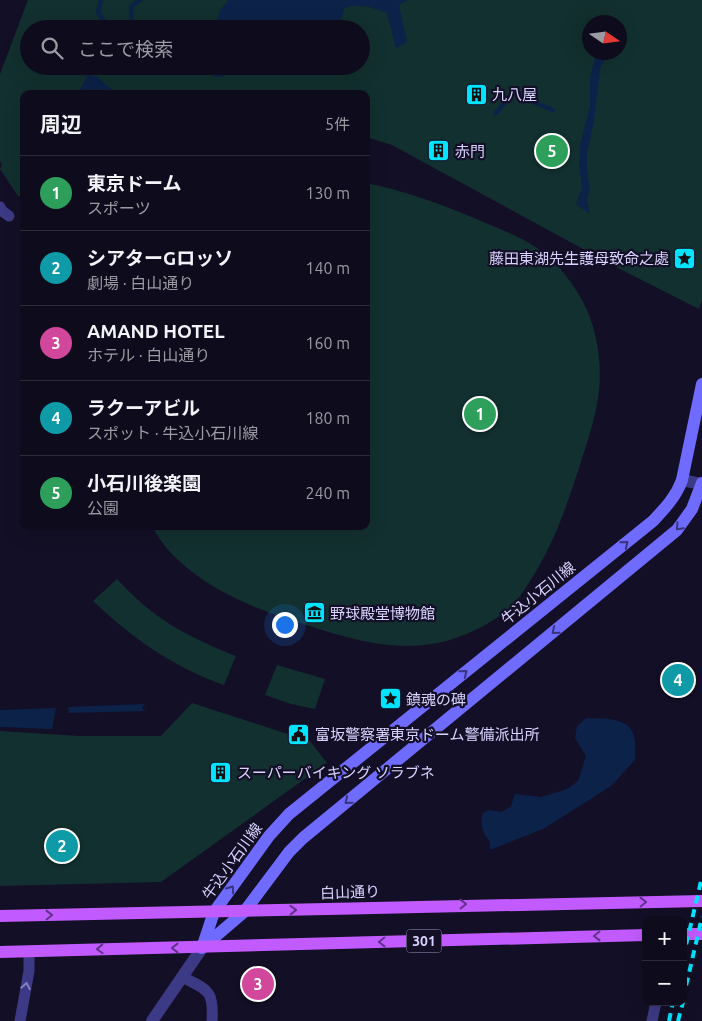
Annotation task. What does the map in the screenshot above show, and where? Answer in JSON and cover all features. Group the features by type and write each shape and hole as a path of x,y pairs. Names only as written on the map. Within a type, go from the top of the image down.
{"main road":[{"name":"牛込小石川線","path":"202,948 214,912 269,836 289,814 653,520 674,497 682,480 702,384"},
{"path":"202,948 244,912 285,856 303,838 677,530 692,509 702,484"},
{"name":"白山通り","path":"0,916 244,912 433,905 702,901"},
{"path":"687,934 702,934"},
{"name":"301","path":"0,952 642,935"}],"street":[{"path":"0,207 9,216"},
{"path":"682,480 702,484"},
{"path":"152,1021 202,948"},
{"path":"20,1021 29,970 29,951"},
{"path":"182,976 207,990 212,998 212,1021"},
{"path":"652,1021 655,1006"}],"green space":[{"path":"28,0 702,0 702,300 699,309 618,268 392,145 370,138 370,90 20,90 20,197 0,169 2,165 0,161 0,74 20,21 20,75 370,75 370,20 20,20"},
{"path":"370,184 407,193 448,208 529,243 551,259 578,294 587,310 595,333 600,368 598,401 588,440 564,512 538,568 512,606 489,623 467,634 432,644 390,645 349,638 269,613 230,595 192,572 162,543 154,530 370,530"},
{"path":"117,579 130,593 158,616 202,642 236,656 224,685 205,678 154,650 93,601"},
{"path":"277,665 325,679 315,709 291,704 265,695"},
{"path":"192,703 291,735 306,736 327,763 161,882 0,886 0,731 79,736 161,736"}],"water":[{"path":"228,0 407,0 399,5 407,42 396,48 387,13 371,7 344,8 341,20 216,20"},
{"path":"594,60 605,60 600,70 594,121 587,153 587,171 590,188 587,200 590,214 576,204 582,188 579,163 580,145 590,105 590,77"},
{"path":"212,75 224,75 223,77 213,77"},
{"path":"88,76 96,76 114,90 79,90"},
{"path":"145,704 142,708 146,711 69,713 68,707"},
{"path":"56,708 52,729 0,727 0,710"},
{"path":"586,718 614,720 627,725 634,736 635,760 611,786 543,829 490,850 490,842 482,829 483,813 488,810 502,812 511,806 515,794 541,797 567,789 578,781 586,756 575,738 577,726"}],"waterway":[{"path":"101,0 98,12 103,20"},
{"path":"132,20 131,6 140,0"},
{"path":"496,113 515,91 553,110"}],"railway":[{"path":"687,941 702,877"},
{"path":"687,982 702,917"},
{"path":"669,1021 672,1006"},
{"path":"678,1021 682,1006"}],"place":[{"name":"九八屋","path":"476,94"},
{"name":"赤門","path":"439,151"},
{"name":"小石川後楽園","path":"552,151"},
{"name":"藤田東湖先生護母致命之處","path":"685,258"},
{"name":"東京ドーム","path":"480,414"},
{"name":"野球殿堂博物館","path":"314,613"},
{"name":"ラクーアビル","path":"678,680"},
{"name":"鎮魂の碑","path":"390,699"},
{"name":"富坂警察署東京ドーム警備派出所","path":"299,734"},
{"name":"スーパーバイキング ソラブネ","path":"221,772"},
{"name":"シアターGロッソ","path":"62,846"},
{"name":"AMAND HOTEL","path":"258,984"}]}
